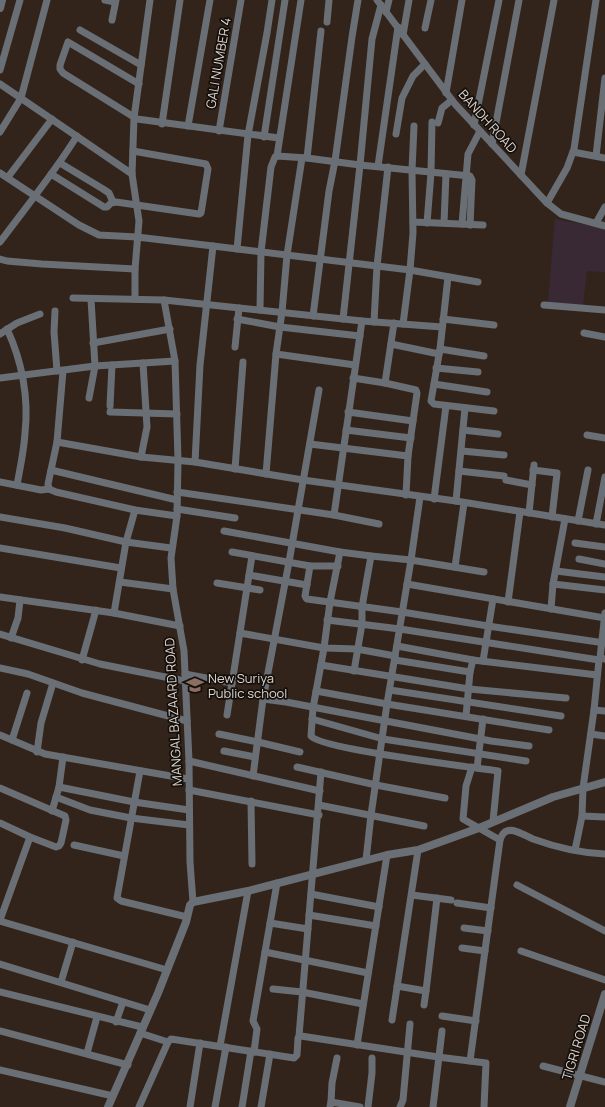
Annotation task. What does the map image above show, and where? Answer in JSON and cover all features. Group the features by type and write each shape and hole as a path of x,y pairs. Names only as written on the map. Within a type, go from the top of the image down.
{"street":[{"path":"0,8 2,0"},
{"path":"0,70 20,0"},
{"path":"0,132 21,98 47,0"},
{"path":"105,0 115,1 112,20"},
{"path":"135,300 135,269 139,221 132,174 134,118 150,0"},
{"path":"162,124 180,0"},
{"path":"188,126 210,0"},
{"name":"GALI NUMBER 4","path":"218,131 241,0"},
{"path":"237,249 248,135 272,0"},
{"path":"264,137 285,0"},
{"path":"260,310 261,252 271,167 273,160 277,156 300,0"},
{"path":"327,22 329,0"},
{"path":"313,316 329,190 335,161 358,0"},
{"path":"386,12 389,0"},
{"path":"403,35 409,0"},
{"path":"425,28 431,0"},
{"path":"446,93 462,0"},
{"path":"474,125 499,0"},
{"path":"492,144 519,0"},
{"path":"521,175 554,0"},
{"path":"547,203 563,176 573,152 596,0"},
{"path":"343,319 372,39 379,2"},
{"name":"BANDH ROAD","path":"379,2 446,93 547,203 561,214 605,226"},
{"path":"378,166 398,28"},
{"path":"80,30 141,65"},
{"path":"266,474 276,354 282,312 287,255 305,158 321,31"},
{"path":"139,84 68,42 60,65 62,73 134,118 162,124 279,138"},
{"path":"396,134 402,98 413,76 424,64"},
{"path":"596,156 605,78"},
{"path":"0,84 132,174"},
{"path":"388,95 402,98"},
{"path":"427,223 435,123 442,108 452,100"},
{"path":"8,177 52,119"},
{"path":"403,324 410,270 413,222 412,170 414,126"},
{"path":"466,176 468,154 480,131"},
{"path":"0,242 34,195 60,163 76,136"},
{"path":"51,174 104,207 107,207 113,202 199,214 201,213 208,167 203,162 133,151"},
{"path":"573,152 605,158"},
{"path":"277,156 335,161 471,177 472,180 466,224"},
{"path":"60,163 109,193 113,202"},
{"path":"374,322 377,266 388,167"},
{"path":"0,172 96,234 137,237 410,270 478,282"},
{"path":"444,223 446,174"},
{"path":"596,223 605,207"},
{"path":"413,222 483,225"},
{"path":"196,462 200,365 213,246"},
{"path":"0,259 4,261 42,264 135,269"},
{"path":"448,277 444,319 431,399 432,403 494,411"},
{"path":"72,298 164,300 362,321 442,327"},
{"path":"89,398 95,366 91,299"},
{"name":"MANGAL BAZAARD ROAD","path":"108,1107 128,1064 167,970 187,917 190,904 193,902 190,862 189,761 184,651 173,590 171,568 171,548 177,512 178,460 175,361 164,300"},
{"path":"544,305 605,310"},
{"path":"235,347 239,308"},
{"path":"49,489 48,484 56,442 60,371 54,332 55,311"},
{"path":"0,334 23,320 40,314"},
{"path":"237,319 280,327 360,336"},
{"path":"444,319 494,325"},
{"path":"334,515 362,321"},
{"path":"385,383 394,323"},
{"path":"6,329 17,354 22,374 26,411 26,432 17,485"},
{"path":"93,343 170,329"},
{"path":"584,333 605,336"},
{"path":"391,344 484,356"},
{"path":"276,354 355,365"},
{"path":"0,378 22,374 95,366 175,361"},
{"path":"235,469 243,362"},
{"path":"141,457 147,426 143,363"},
{"path":"112,365 110,409 146,414 177,414"},
{"path":"436,368 478,372"},
{"path":"353,378 416,390 408,456 406,495"},
{"path":"434,384 487,392"},
{"path":"253,776 263,699 293,542 319,390"},
{"path":"434,499 446,406"},
{"path":"456,501 465,408"},
{"path":"348,412 413,421"},
{"path":"346,430 411,438"},
{"path":"463,430 498,434"},
{"path":"587,435 605,438"},
{"path":"56,442 141,457 196,462 303,480 456,501 565,520 605,525"},
{"path":"310,444 408,456"},
{"path":"462,451 504,455"},
{"path":"529,513 534,467 557,473 552,517"},
{"path":"51,470 177,500"},
{"path":"578,521 588,470"},
{"path":"459,471 505,478 532,485"},
{"path":"596,524 605,477"},
{"path":"0,482 41,490 49,489 56,492 135,510 177,512 235,518"},
{"path":"177,492 334,515 379,524"},
{"path":"366,860 371,815 386,721 387,704 420,497"},
{"path":"455,567 464,503"},
{"path":"114,613 126,542 135,510"},
{"path":"508,602 520,512"},
{"path":"0,517 65,528 126,542 171,548"},
{"path":"551,609 553,584 565,520"},
{"path":"224,531 293,542 340,552 411,560 484,572"},
{"path":"575,543 605,547"},
{"path":"0,548 122,568"},
{"path":"232,552 310,566 338,566"},
{"path":"340,552 330,602 324,648 313,708 310,733 313,739 381,754 498,771 493,821"},
{"path":"227,715 252,556"},
{"path":"354,671 362,624 362,606 371,556"},
{"path":"579,559 605,564"},
{"path":"310,566 306,598 603,643"},
{"path":"556,571 605,577"},
{"path":"249,575 307,585"},
{"path":"120,582 173,590"},
{"path":"216,583 260,590"},
{"path":"407,584 551,609 605,616 601,659 597,675 594,710 583,788 582,816 575,850"},
{"path":"553,584 605,590"},
{"path":"0,597 96,610 180,626"},
{"path":"483,661 493,599"},
{"path":"11,638 18,618 20,600"},
{"path":"82,660 96,610"},
{"path":"327,620 400,629 485,643 601,659"},
{"path":"240,633 324,648 357,649 395,658 470,672"},
{"path":"0,634 82,660 134,672 232,683"},
{"path":"397,646 473,660 597,675"},
{"path":"466,716 470,672 473,660"},
{"path":"321,665 392,678 468,689 566,698"},
{"path":"0,668 28,674 108,700 187,721"},
{"path":"37,752 41,723 53,683"},
{"path":"390,690 561,716"},
{"path":"316,691 549,730"},
{"path":"12,740 27,693"},
{"path":"263,699 480,739 529,746"},
{"path":"594,710 605,711"},
{"path":"483,719 479,754 466,786 463,819 500,840"},
{"path":"312,720 383,739 526,761"},
{"path":"219,734 300,752"},
{"path":"591,734 605,736"},
{"path":"0,735 37,752 63,758 188,779"},
{"path":"224,751 255,757"},
{"path":"52,811 59,787 63,758"},
{"path":"189,761 320,791"},
{"path":"297,767 376,785 445,798"},
{"path":"140,770 117,896 119,900 187,917"},
{"path":"139,1107 169,1040 173,1039 296,1058 314,874 321,772"},
{"path":"193,902 248,891 387,855 418,850 479,828 493,821 553,798 605,782"},
{"path":"59,787 134,802 189,810"},
{"path":"0,788 65,816 66,819 62,840 59,846 55,847 0,823"},
{"path":"189,790 319,815"},
{"path":"56,798 90,810 131,818 189,824"},
{"path":"251,801 252,864"},
{"path":"319,805 424,826"},
{"path":"582,816 605,818"},
{"path":"470,1061 500,840 503,833 512,830 533,839 575,850 605,854"},
{"path":"30,837 0,920 167,970"},
{"path":"74,845 124,856"},
{"path":"392,1020 418,850"},
{"path":"357,1045 387,855"},
{"path":"242,1107 257,1029 253,1021 277,883"},
{"path":"517,886 605,931"},
{"path":"215,1107 248,891"},
{"path":"311,894 379,907"},
{"path":"412,894 491,908"},
{"path":"424,1005 437,898"},
{"path":"309,915 376,926"},
{"path":"270,923 308,929"},
{"path":"464,928 488,931"},
{"path":"61,982 73,942"},
{"path":"462,948 485,951"},
{"path":"521,951 605,980"},
{"path":"265,952 368,973"},
{"path":"0,964 150,1010"},
{"path":"397,986 426,991"},
{"path":"273,989 302,992 363,1004"},
{"path":"0,992 116,1022 141,1030 168,1042"},
{"name":"TIGRI ROAD","path":"570,1107 605,994"},
{"path":"116,1022 123,1002"},
{"path":"442,1016 476,1021"},
{"path":"87,1053 97,1017"},
{"path":"400,1107 403,1100 410,1024"},
{"path":"0,1031 128,1064"},
{"path":"433,1107 442,1031"},
{"path":"299,1036 487,1064 484,1107"},
{"path":"190,1107 200,1043"},
{"path":"261,1107 270,1054"},
{"path":"337,1058 332,1083 330,1105 360,1107"},
{"path":"368,1107 372,1073 372,1058"},
{"path":"543,1066 605,1082"},
{"path":"0,1070 113,1096"}],"shaded area":[{"path":"555,219 605,230 605,272 587,271 583,306 548,303"}],"place":[{"name":"New Suriya Public school","path":"195,685"}]}
